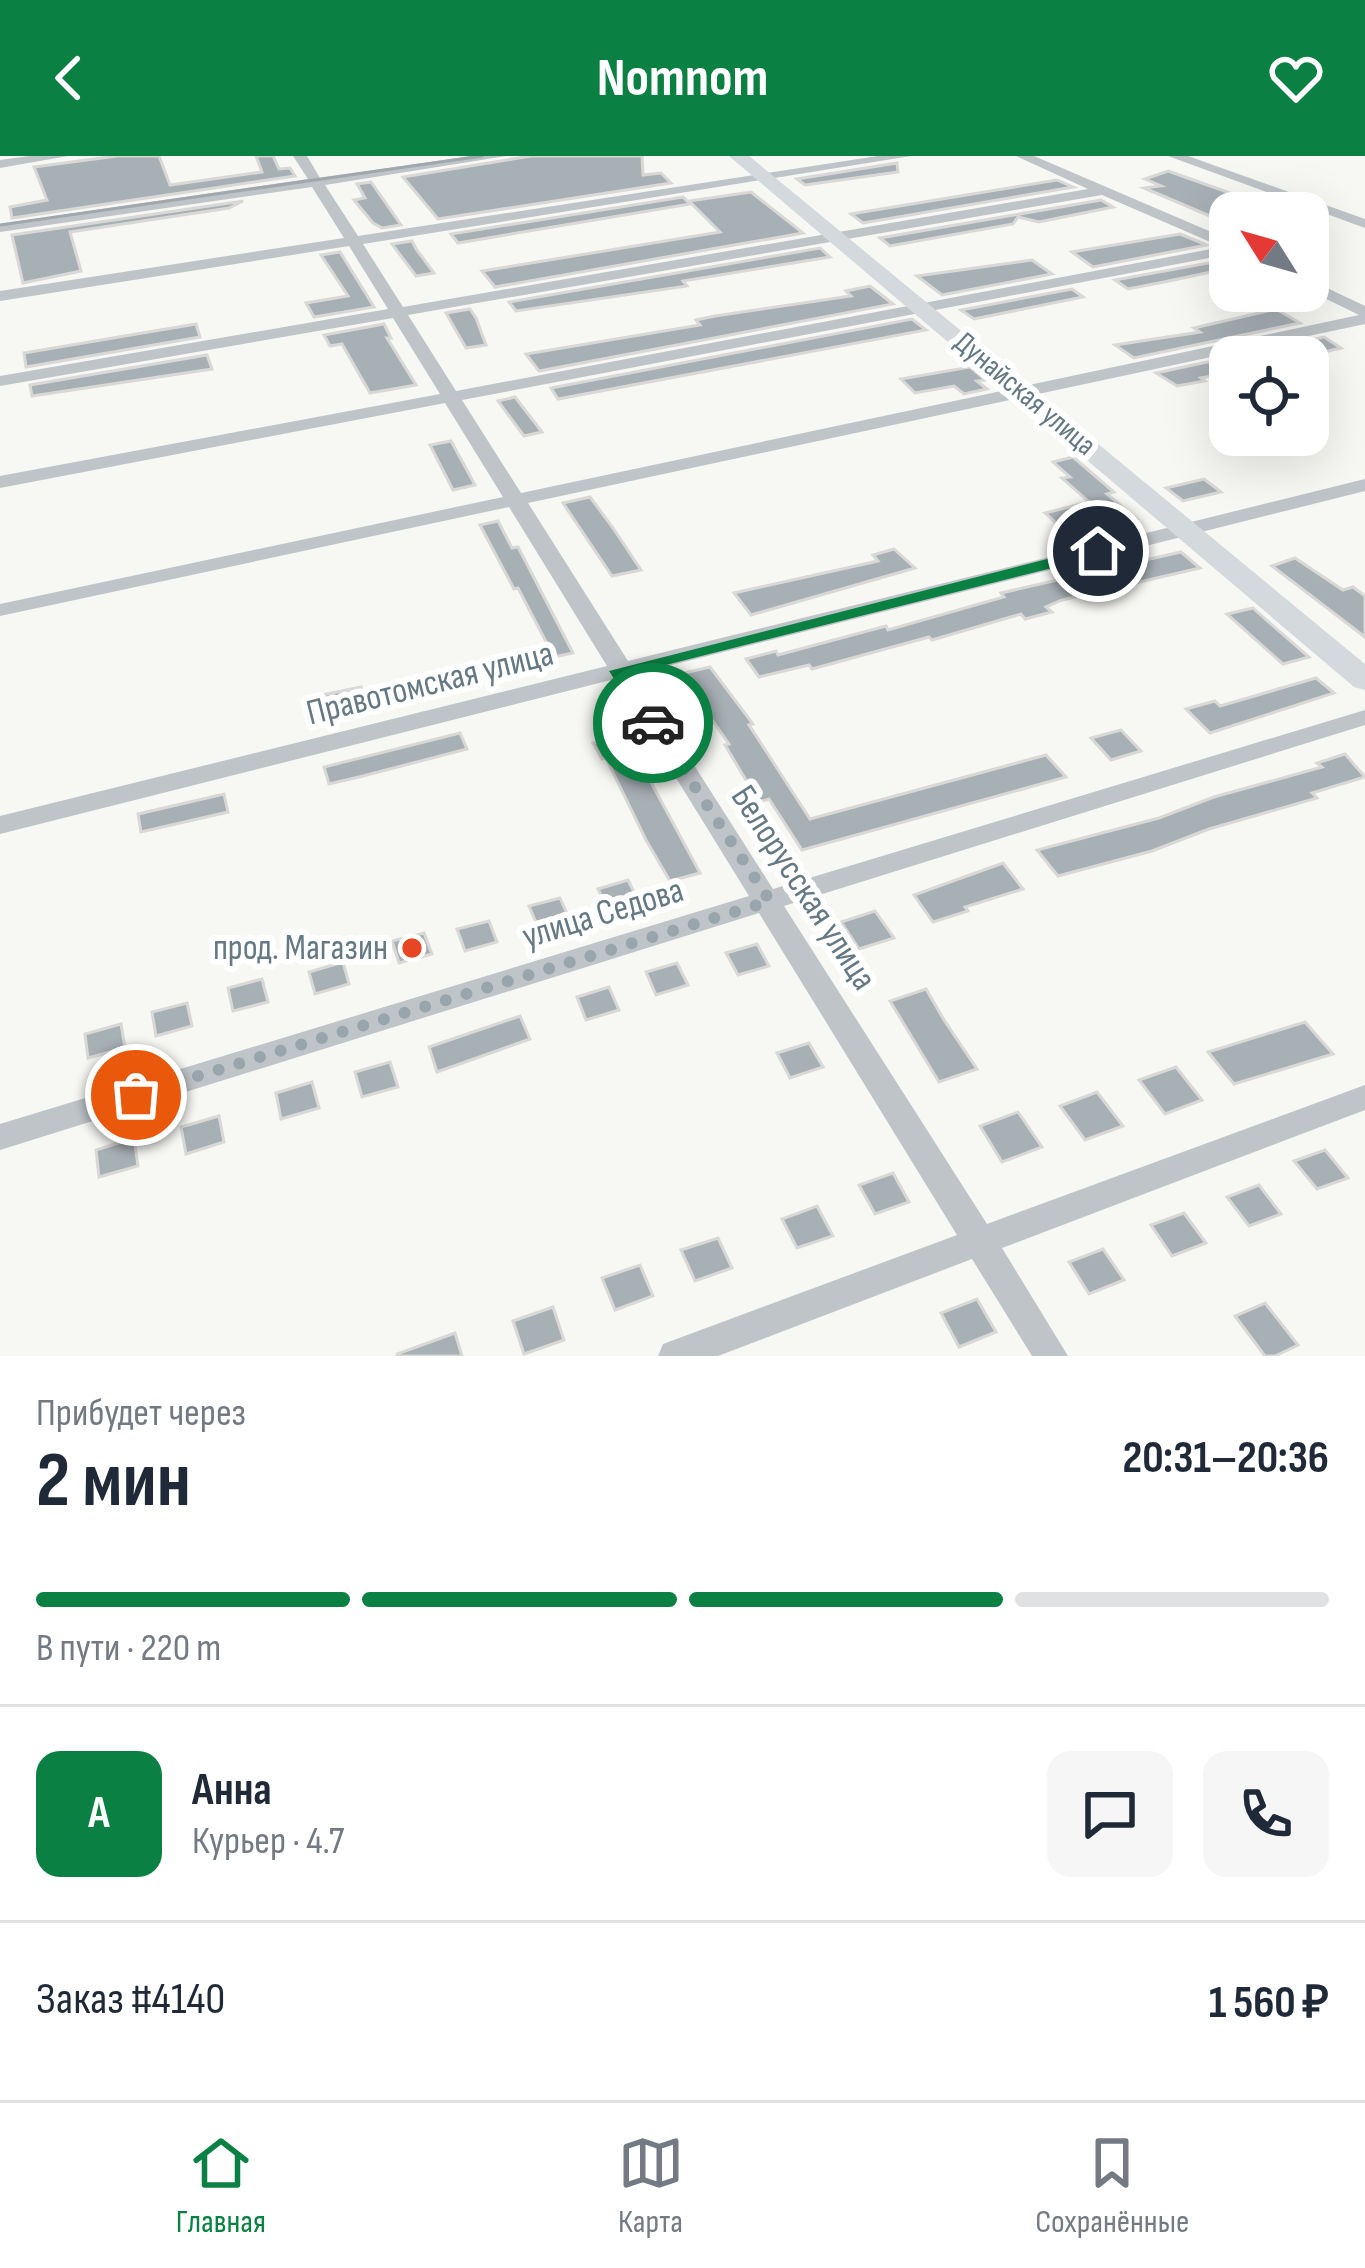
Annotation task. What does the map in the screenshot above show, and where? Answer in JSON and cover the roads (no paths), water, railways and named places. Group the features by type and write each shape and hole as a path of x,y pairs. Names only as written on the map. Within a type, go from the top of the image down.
{"street":[{"path":"0,164 61,156"},
{"path":"0,224 309,171 452,156"},
{"path":"309,171 499,156"},
{"name":"Дунайская улица","path":"738,156 1365,680"},
{"path":"0,296 904,156"},
{"path":"1023,156 1209,238"},
{"path":"1175,156 1365,224"},
{"name":"Белорусская улица","path":"309,171 1052,1356"},
{"path":"0,381 1106,190"},
{"path":"0,482 1209,252"},
{"path":"1329,295 1365,315"},
{"path":"0,610 1365,315"},
{"name":"Правотомская улица","path":"0,825 1365,485"},
{"name":"улица Седова","path":"0,1137 1365,717"},
{"path":"675,1356 1365,1097"}],"tram line":[{"path":"0,225 482,156"}],"place":[{"name":"прод. Магазин","path":"412,948"}]}
